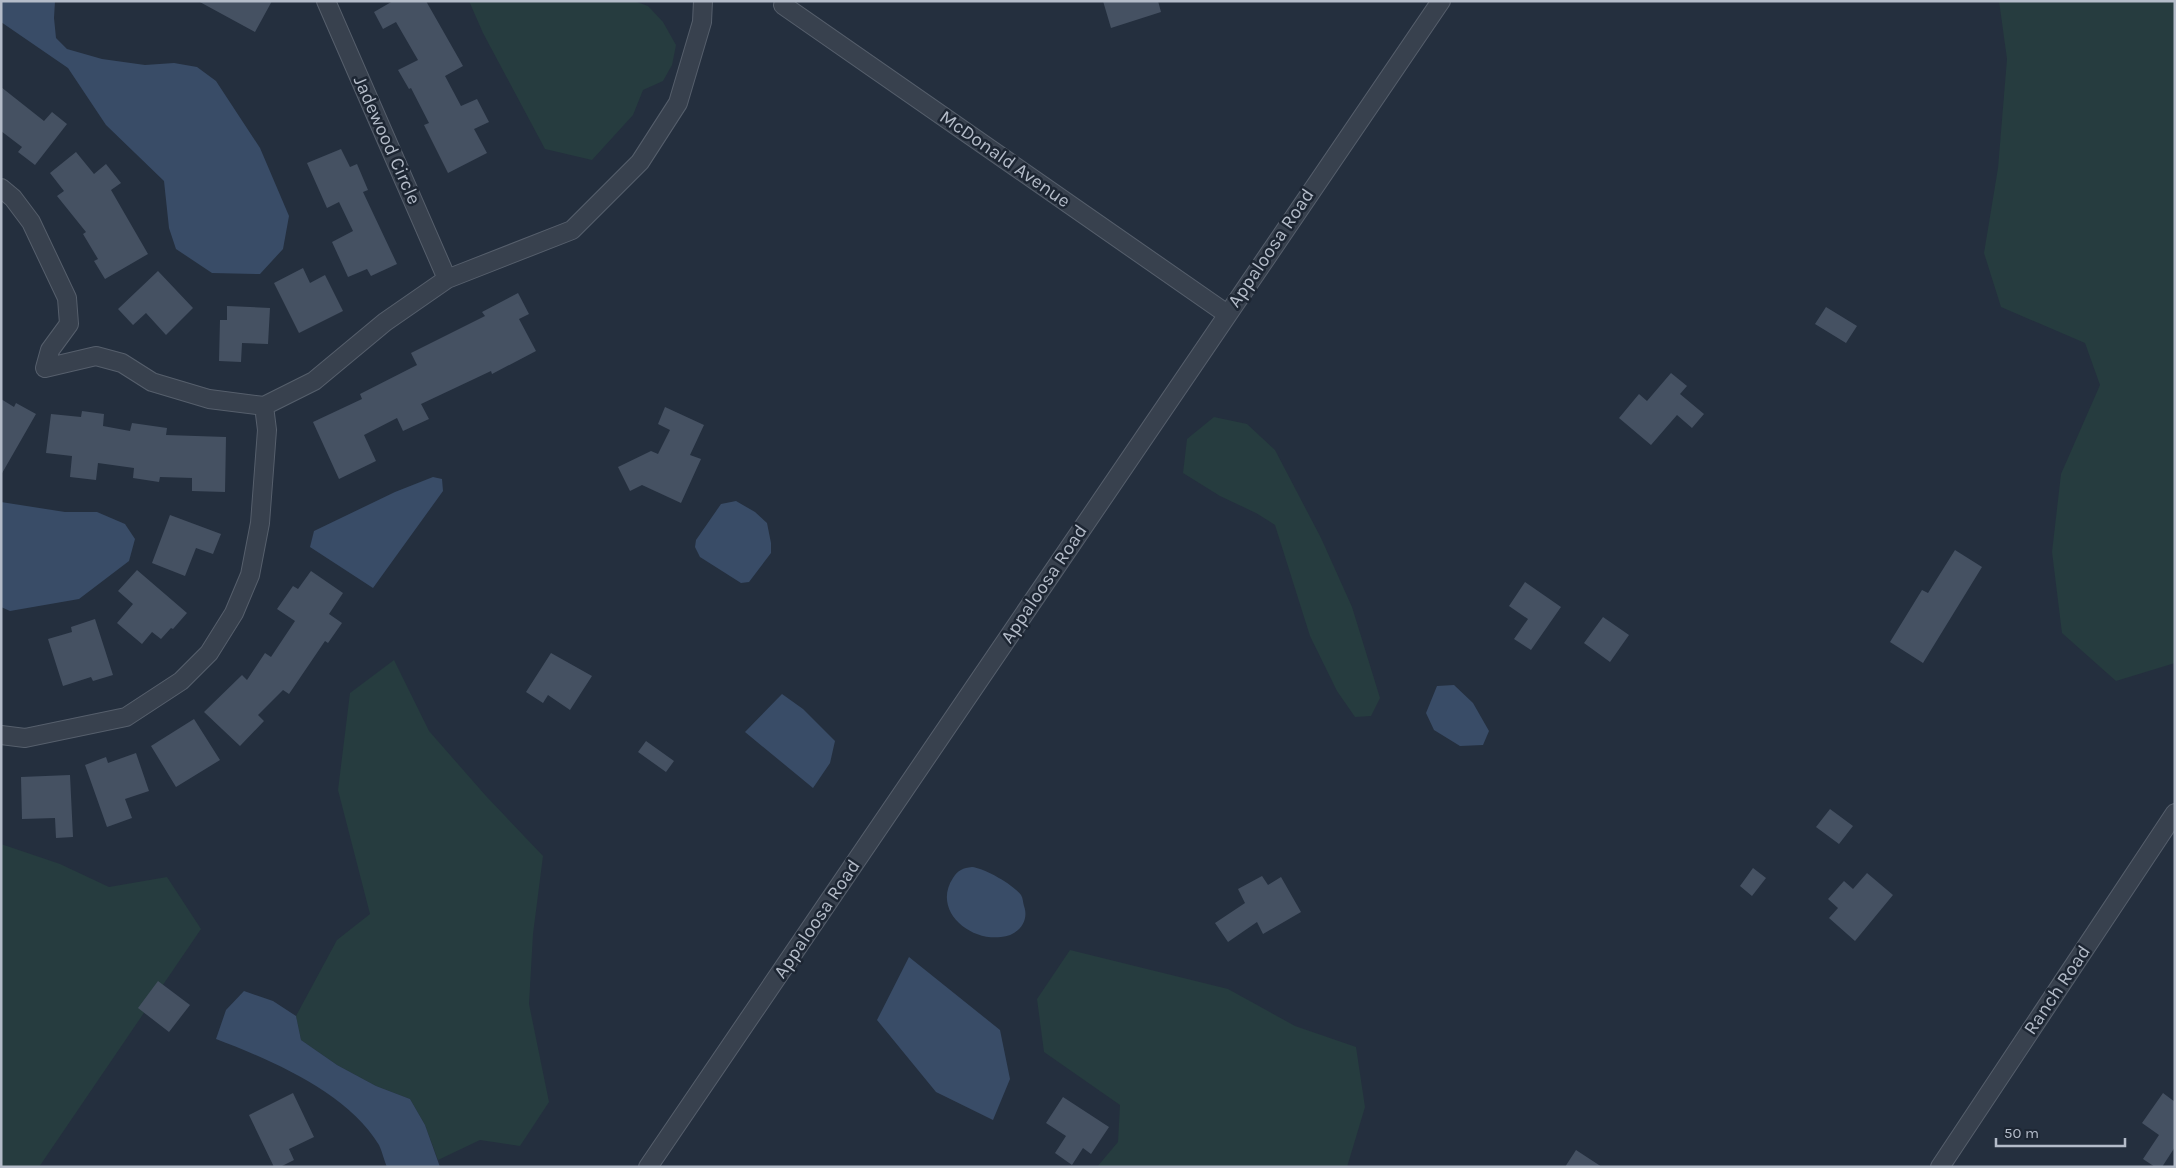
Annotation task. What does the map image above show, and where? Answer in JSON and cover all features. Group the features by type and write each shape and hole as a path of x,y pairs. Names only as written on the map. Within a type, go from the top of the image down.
{"street":[{"name":"Jadewood Circle","path":"326,1 447,279"},
{"path":"5,197 31,222 67,298 69,324 50,350 45,368 96,356 122,363 152,382 209,399 264,406 314,381 385,322 447,279 572,230 640,162 678,103 702,22 703,1"},
{"name":"Appaloosa Road","path":"648,1167 1440,1"},
{"name":"McDonald Avenue","path":"782,6 1226,314"},
{"path":"1,735 25,738 126,717 181,681 209,653 234,613 250,574 260,522 267,430 264,406"},
{"name":"Ranch Road","path":"1940,1167 2175,813"}],"green space":[{"path":"469,1 634,1 648,6 663,22 676,45 672,65 663,81 643,90 633,115 592,160 545,149 483,33"},
{"path":"1999,1 2175,1 2175,663 2116,681 2062,633 2052,552 2061,474 2100,385 2085,343 2001,307 1984,253 1998,168 2007,59"},
{"path":"1214,417 1247,424 1275,450 1321,538 1352,607 1380,698 1371,716 1355,717 1337,691 1310,636 1275,525 1256,513 1220,496 1183,473 1187,439"},
{"path":"394,660 429,731 486,796 543,856 533,934 529,1004 549,1102 520,1146 480,1140 438,1160 425,1125 410,1099 376,1086 337,1065 301,1040 296,1016 337,940 370,914 338,790 350,693"},
{"path":"1,844 60,864 109,887 167,877 201,929 39,1167 1,1167"},
{"path":"1070,950 1228,989 1295,1026 1356,1047 1365,1107 1347,1167 1097,1167 1118,1142 1120,1105 1044,1052 1037,999"}],"water":[{"path":"1,1 55,1 56,38 67,49 102,59 145,65 174,63 197,67 216,81 260,148 289,216 283,249 260,274 212,273 176,249 169,228 164,181 106,125 68,68 1,22"},
{"path":"433,477 442,479 443,491 373,588 310,547 314,531 395,492"},
{"path":"736,501 755,512 767,523 771,543 771,553 749,582 741,583 700,557 695,547 696,540 721,504"},
{"path":"1,502 65,512 97,512 125,524 135,539 129,561 79,599 10,611 1,607"},
{"path":"1454,685 1473,703 1489,731 1483,745 1460,746 1434,730 1426,713 1437,686"},
{"path":"782,694 803,709 835,741 830,763 813,788 745,732"},
{"path":"972,867 984,870 998,878 1021,895 1025,918 1020,928 1012,934 1001,937 989,937 977,934 966,929 951,912 947,901 948,890 953,878 961,870"},
{"path":"909,957 1000,1030 1010,1079 993,1120 936,1092 877,1020"},
{"path":"244,991 273,1001 296,1016 301,1040 337,1065 376,1086 410,1099 425,1125 440,1167 387,1167 379,1145 365,1126 348,1109 328,1094 284,1068 216,1039 226,1010"}],"building":[{"path":"198,1 272,1 255,32"},
{"path":"393,1 426,1 463,66 445,76 461,106 477,99 489,122 474,129 487,153 448,173 424,125 429,123 411,88 409,89 398,70 418,60 396,22 383,29 374,12"},
{"path":"1103,1 1158,1 1161,12 1111,28"},
{"path":"1,87 44,121 52,112 67,124 35,165 18,152 22,147 1,131"},
{"path":"341,149 350,167 357,164 368,190 363,192 397,264 371,276 367,269 348,277 332,242 353,231 339,202 327,208 307,163"},
{"path":"76,152 94,174 106,164 121,183 111,190 148,254 105,279 94,261 98,259 83,234 86,232 57,196 64,191 50,173"},
{"path":"303,268 310,283 325,275 343,311 299,333 274,283"},
{"path":"158,271 193,308 166,335 146,313 133,325 118,309"},
{"path":"518,293 529,314 519,319 536,351 492,374 491,371 421,404 429,419 403,431 397,418 364,435 376,461 339,479 313,422 362,399 360,394 417,365 411,353 485,316 482,312"},
{"path":"227,306 270,308 268,344 242,343 241,362 219,361 220,320 227,320"},
{"path":"1826,307 1857,326 1846,343 1815,324"},
{"path":"1671,373 1687,386 1680,394 1704,414 1692,428 1677,415 1651,445 1619,418 1639,394 1647,401"},
{"path":"1,399 14,407 16,403 36,414 1,475"},
{"path":"665,407 704,425 690,455 701,459 681,503 642,485 630,491 618,467 651,451 658,454 670,430 658,424"},
{"path":"82,411 104,414 103,426 130,431 132,423 167,428 166,435 226,437 225,492 192,491 192,478 160,477 159,482 133,478 134,468 98,463 96,480 70,477 72,456 46,453 51,414 81,417"},
{"path":"170,515 221,534 213,554 196,548 185,576 152,563"},
{"path":"1955,550 1982,567 1923,663 1890,642 1922,590 1928,593"},
{"path":"137,570 187,613 161,639 152,632 142,644 117,623 133,604 118,591"},
{"path":"311,571 343,593 329,614 342,623 328,643 325,641 289,694 283,690 258,715 264,721 240,746 204,712 242,675 247,680 265,653 271,657 295,621 277,609 293,586 298,589"},
{"path":"1525,582 1561,607 1531,650 1514,639 1528,619 1509,606"},
{"path":"1603,617 1629,635 1610,662 1584,643"},
{"path":"95,619 113,675 93,681 91,677 63,686 48,639 72,632 71,627"},
{"path":"551,653 592,676 570,710 548,695 543,703 526,692"},
{"path":"194,719 220,760 176,787 151,746"},
{"path":"646,741 674,761 666,772 638,752"},
{"path":"136,753 149,791 125,799 132,818 107,827 85,765 106,757 108,763"},
{"path":"70,775 73,837 56,838 55,818 22,819 21,777"},
{"path":"1830,809 1853,826 1839,844 1816,827"},
{"path":"1753,868 1766,878 1752,896 1740,886"},
{"path":"1867,873 1893,895 1855,941 1829,918 1838,908 1828,899 1844,881 1853,889"},
{"path":"1262,876 1268,885 1281,877 1301,912 1263,934 1257,922 1228,942 1215,923 1245,903 1238,889"},
{"path":"158,981 190,1005 169,1032 138,1008"},
{"path":"293,1093 314,1137 289,1149 294,1160 280,1167 274,1167 249,1115"},
{"path":"2163,1093 2175,1102 2175,1147 2162,1167 2155,1167 2143,1159 2159,1135 2142,1123"},
{"path":"1063,1097 1109,1127 1091,1154 1083,1148 1072,1165 1055,1153 1066,1136 1046,1123"},
{"path":"1576,1150 1602,1167 1565,1167"}]}
